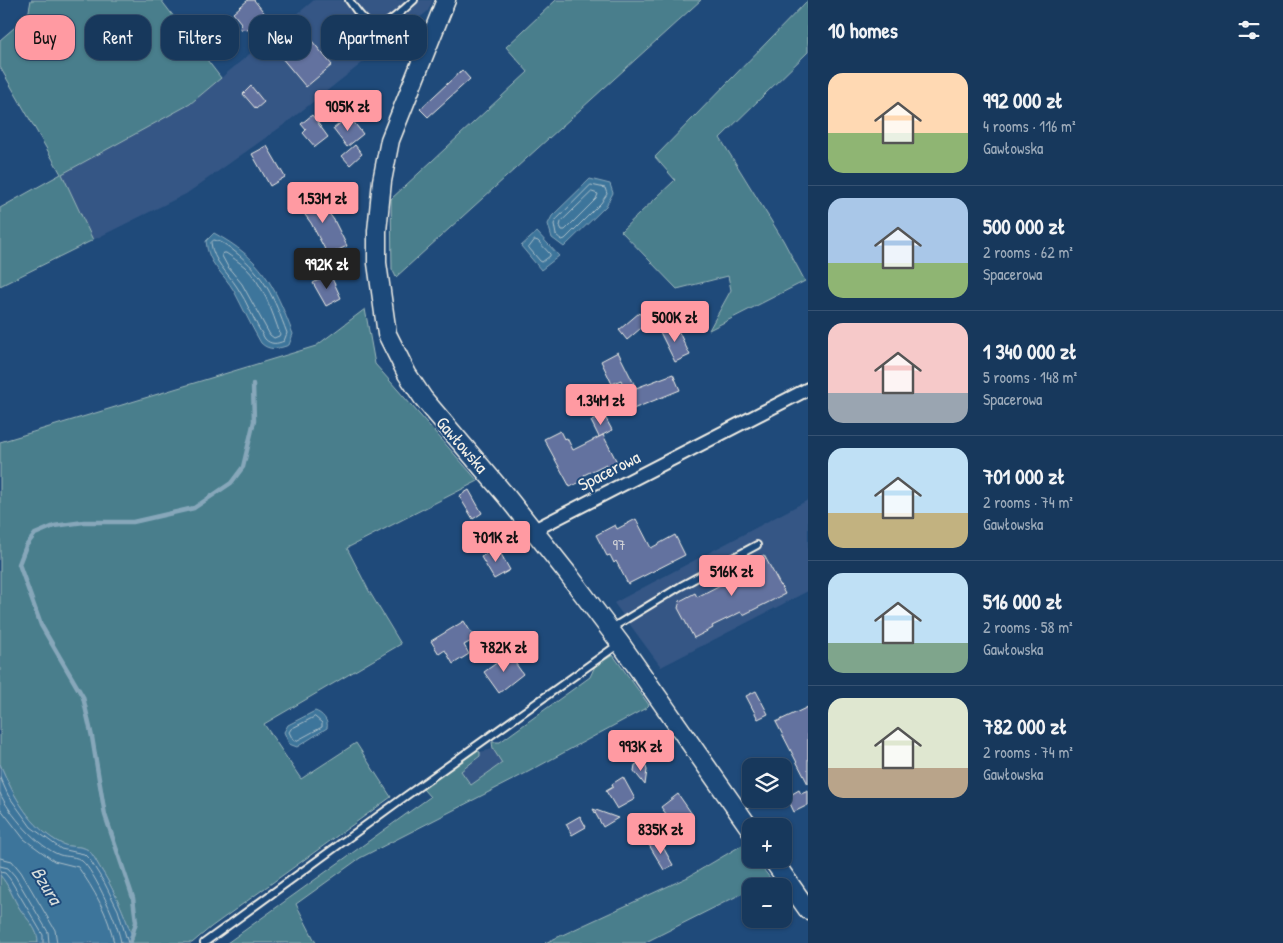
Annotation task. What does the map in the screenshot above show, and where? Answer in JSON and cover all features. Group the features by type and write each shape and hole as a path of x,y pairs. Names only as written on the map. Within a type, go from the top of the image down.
{"street":[{"name":"Gawłowska","path":"446,0 390,140 382,181 377,263 387,334 407,374 422,398 534,530 620,643 743,818"},
{"name":"Spacerowa","path":"534,530 808,389"},
{"path":"778,868 808,910"}],"lane":[{"path":"349,0 366,21 373,26 379,27 391,20 414,0"},
{"path":"609,629 680,586 757,545"},
{"path":"204,943 620,643"}],"shaded area":[{"path":"314,0 433,0 428,11 423,15 321,15 321,60 366,60 285,124 186,194 93,240 61,174 190,104 249,55 249,60 311,60 311,15 296,15"},
{"path":"808,500 808,591 661,667 614,603"},
{"path":"493,749 503,763 471,786 461,771 480,757 480,752"}],"green space":[{"path":"31,0 161,0 173,15 161,15 161,60 207,60 221,78 190,104 62,174 93,240 0,286 0,208 61,174 0,67 0,40 15,27 15,60 75,60 75,15 28,15"},
{"path":"556,0 701,0 396,277 392,269 391,199 528,72 506,47"},
{"path":"808,0 808,52 720,138 783,240 805,281 709,330 731,290 728,276 677,289 621,231 675,180 655,157"},
{"path":"365,309 375,364 478,481 347,548 369,591 401,644 264,724 301,779 356,743 391,797 211,927 192,943 132,943 133,939 118,901 91,853 85,848 62,844 41,829 17,799 0,764 0,442 316,346"},
{"path":"613,655 649,705 646,708 528,772 360,858 296,904 316,943 227,943 430,797 423,789 476,750 480,752 480,756 461,771 471,785 502,763 493,749 492,742 500,742 590,677 595,666"},
{"path":"742,845 742,868 762,868 770,878 742,878 742,894 644,943 545,943 688,877"},
{"path":"0,875 20,909 35,929 38,943 0,943"}],"water":[{"path":"590,179 610,184 613,193 606,206 564,247 552,238 548,224 552,216"},
{"path":"537,232 559,256 541,270 521,246"},
{"path":"214,233 244,253 264,274 279,301 293,334 289,345 274,348 264,346 261,343 230,284 213,262 207,249 206,241"},
{"path":"315,711 324,718 327,728 297,747 289,744 284,732 288,725"},
{"name":"Bzura","path":"0,764 17,799 41,829 62,844 85,848 91,853 118,901 133,939 132,943 38,943 35,929 20,909 0,875"}],"building":[{"path":"248,0 254,0 266,15 249,15 249,30 240,29 239,15 233,13"},
{"path":"311,40 321,52 321,60 328,60 332,65 306,87 284,60 311,60"},
{"path":"462,70 470,79 428,117 420,109"},
{"path":"251,86 264,102 256,109 243,94"},
{"path":"312,115 328,137 315,147 303,133 306,130 301,124"},
{"path":"349,116 363,134 347,147 333,129"},
{"path":"355,145 362,154 350,165 342,156"},
{"path":"267,146 285,177 270,186 252,154"},
{"path":"313,192 334,220 347,246 328,255 311,223 297,204"},
{"path":"330,274 341,298 326,306 313,283"},
{"path":"639,313 647,323 627,340 619,330"},
{"path":"675,324 690,355 675,362 660,332"},
{"path":"618,352 636,388 673,374 680,390 633,409 621,380 612,384 601,361"},
{"path":"604,415 612,430 599,437 591,421"},
{"path":"560,431 564,439 567,438 573,450 603,435 618,464 608,469 606,464 584,475 586,479 570,487 544,439"},
{"path":"469,490 482,513 473,519 459,496"},
{"path":"636,519 651,548 675,535 685,555 628,584 616,561 614,563 610,555 607,556 596,535 615,525 617,529"},
{"path":"497,547 510,570 494,579 481,557"},
{"path":"764,555 785,594 743,615 741,612 712,626 713,628 694,638 678,608 680,601 695,593 697,597 726,582 723,576"},
{"path":"464,621 475,639 464,645 469,654 453,664 445,650 439,654 431,641"},
{"path":"509,654 523,674 499,693 484,672"},
{"path":"756,691 768,714 758,719 746,696"},
{"path":"808,707 808,784 776,722"},
{"path":"641,762 645,764 647,770 645,785 634,771 635,765"},
{"path":"623,777 635,799 617,809 606,791 613,787 612,784"},
{"path":"799,790 801,794 808,791 808,805 794,812 792,808 792,794"},
{"path":"678,794 692,814 675,826 661,807"},
{"path":"593,809 618,818 603,827"},
{"path":"580,816 586,827 572,835 566,824"},
{"path":"659,840 673,865 664,870 649,845"}],"waterway":[{"path":"130,943 136,922 133,898 105,815 92,737 83,697 41,625 19,564 26,546 35,534 54,526 84,522 133,522 194,508 231,483 243,467 254,421 253,384"}]}
